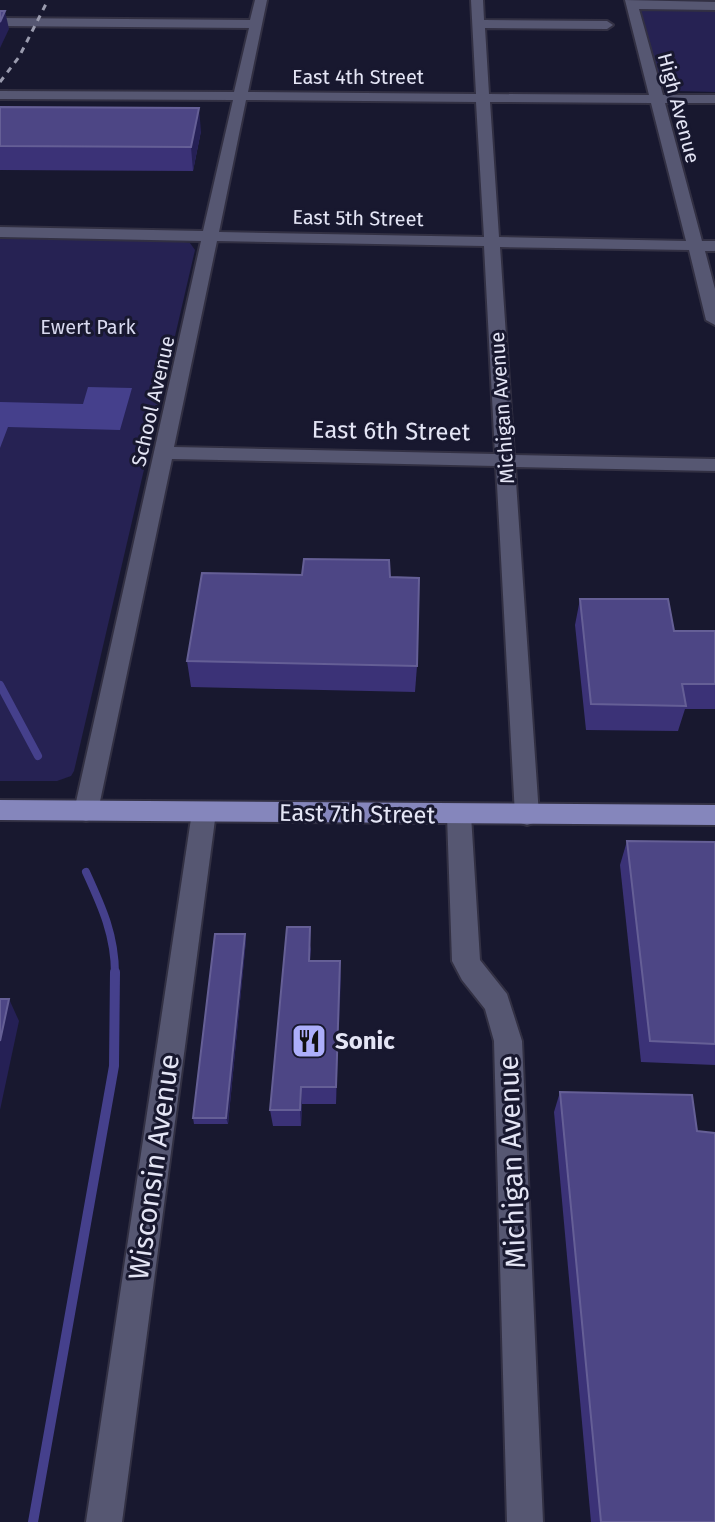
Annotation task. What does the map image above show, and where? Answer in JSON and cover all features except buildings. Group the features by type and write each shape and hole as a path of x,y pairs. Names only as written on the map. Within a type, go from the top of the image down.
{"main road":[{"name":"East 7th Street","path":"0,810 715,815"}],"street":[{"name":"School Avenue","path":"86,811 261,0"},
{"name":"Michigan Avenue","path":"477,0 527,815"},
{"path":"631,3 715,6"},
{"name":"High Avenue","path":"631,3 715,320"},
{"path":"0,22 256,24"},
{"path":"480,24 607,25"},
{"name":"East 4th Street","path":"0,95 715,99"},
{"name":"East 5th Street","path":"0,232 715,246"},
{"name":"East 6th Street","path":"163,453 715,465"},
{"name":"Wisconsin Avenue","path":"104,1522 204,812"},
{"name":"Michigan Avenue","path":"459,815 466,961 475,979 490,992 503,1017 508,1041 525,1522"}],"green space":[{"path":"637,0 715,0 715,92 676,91 661,84"},
{"name":"Ewert Park","path":"0,236 174,240 190,243 195,250 74,771 71,776 57,781 0,781"}],"shaded area":[{"path":"88,387 132,388 120,430 8,427 0,448 0,402 83,404"}],"waterway":[{"path":"0,685 38,756"},
{"path":"86,872 110,934 115,974"},
{"path":"33,1522 114,1066 115,974"}],"railway":[{"path":"0,82 19,57 48,0"}],"place":[{"name":"Sonic","path":"309,1041"}]}
